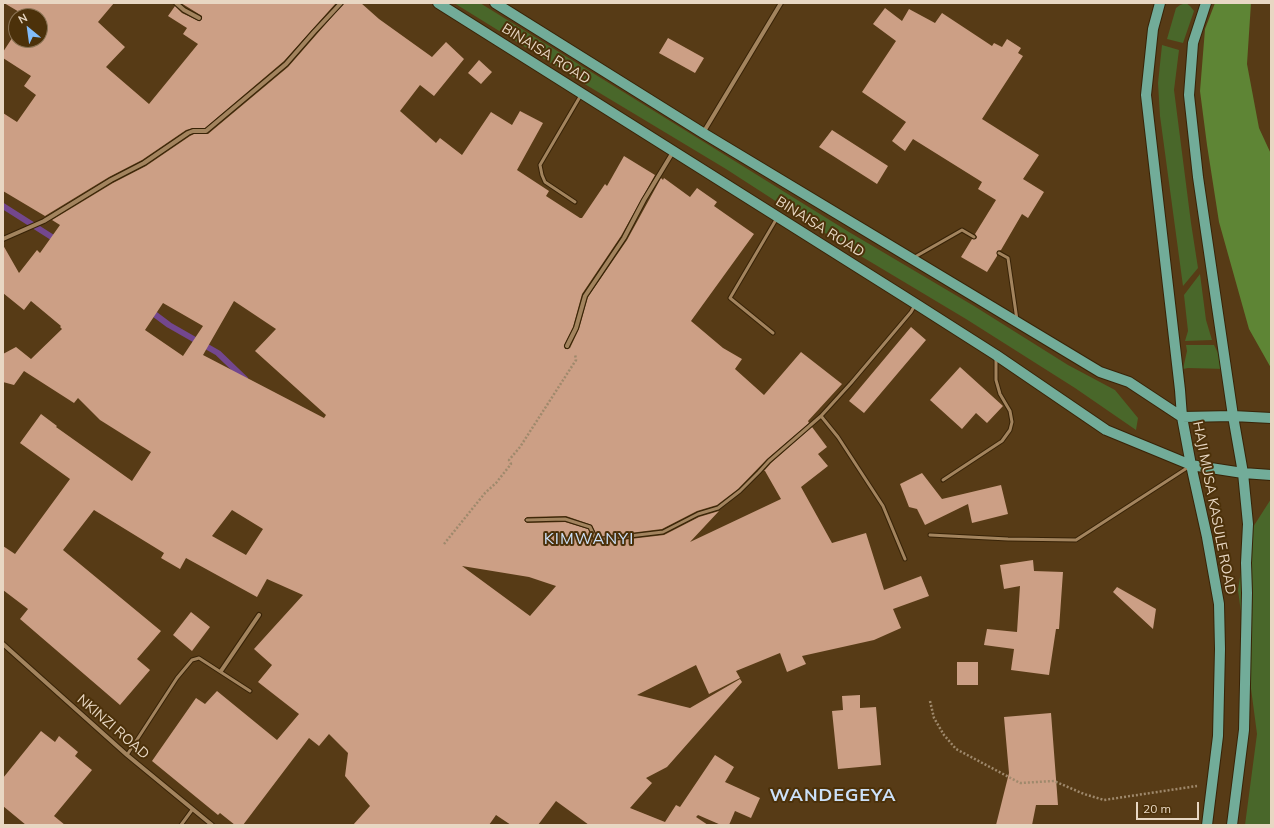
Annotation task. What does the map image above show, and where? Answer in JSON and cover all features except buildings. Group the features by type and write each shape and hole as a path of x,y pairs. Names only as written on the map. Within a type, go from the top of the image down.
{"main road":[{"name":"BINAISA ROAD","path":"438,3 996,355 1106,430 1191,465 1243,473 1271,475"},
{"name":"BINAISA ROAD","path":"495,3 703,133 1100,372 1129,382 1182,417"},
{"path":"1160,3 1153,29 1146,94 1182,417"},
{"path":"1206,3 1193,43 1189,95 1198,177 1233,416 1271,418"},
{"name":"HAJI MUSA KASULE ROAD","path":"1207,825 1218,736 1220,649 1218,604 1207,537 1182,417 1233,416 1243,473 1248,524 1246,563 1247,593 1244,730 1232,825"}],"street":[{"path":"176,3 184,10 199,18"},
{"path":"3,239 44,221 111,180 144,163 188,133 193,131 206,131 286,64 342,3"},
{"path":"703,133 781,3"},
{"path":"567,346 576,328 585,296 624,238 644,200 673,152"},
{"path":"221,671 258,615"},
{"name":"NKINZI ROAD","path":"3,644 127,755 212,825"}],"lane":[{"path":"575,202 546,182 542,175 540,165 582,94"},
{"path":"773,333 730,298 778,217"},
{"path":"912,258 962,230 974,237"},
{"path":"999,253 1008,258 1018,322"},
{"path":"528,520 565,519 590,527 596,540 664,532 698,514 718,508 740,491 769,461 821,416 851,383 911,312 916,304"},
{"path":"943,480 1002,441 1010,430 1012,422 1010,411 1000,394 996,380 996,355"},
{"path":"821,416 838,437 883,506 905,559"},
{"path":"930,535 1008,539 1076,540 1191,465"},
{"path":"127,755 177,678 192,660 199,658 250,691"},
{"path":"181,825 192,810"}],"path":[{"path":"444,544 485,493 496,483 511,464 509,460 520,447 576,360 574,352 567,346"},
{"path":"930,701 934,718 944,735 956,749 1020,783 1054,781 1084,794 1104,800 1212,784"}],"green space":[{"path":"454,3 480,3 849,232 974,306 1068,365 1115,390 1138,418 1136,430 1075,388 966,319 859,255 726,169"},
{"path":"1186,3 1194,11 1183,43 1167,39 1176,8"},
{"path":"1215,3 1251,3 1247,64 1259,128 1271,154 1271,368 1249,329 1219,222 1207,145 1200,91 1205,29"},
{"path":"1162,45 1179,50 1174,90 1198,268 1183,286 1160,116 1158,83"},
{"path":"1200,274 1206,320 1212,340 1185,341 1188,331 1184,295"},
{"path":"1186,345 1214,345 1226,369 1183,369 1187,351"},
{"path":"1271,499 1271,825 1245,825 1257,734 1238,590 1246,538"}],"waterway":[{"path":"3,206 58,241"},
{"path":"149,310 169,325 218,353 245,379"}],"district":[{"name":"KIMWANYI","path":"589,539"},
{"name":"WANDEGEYA","path":"833,796"}]}
